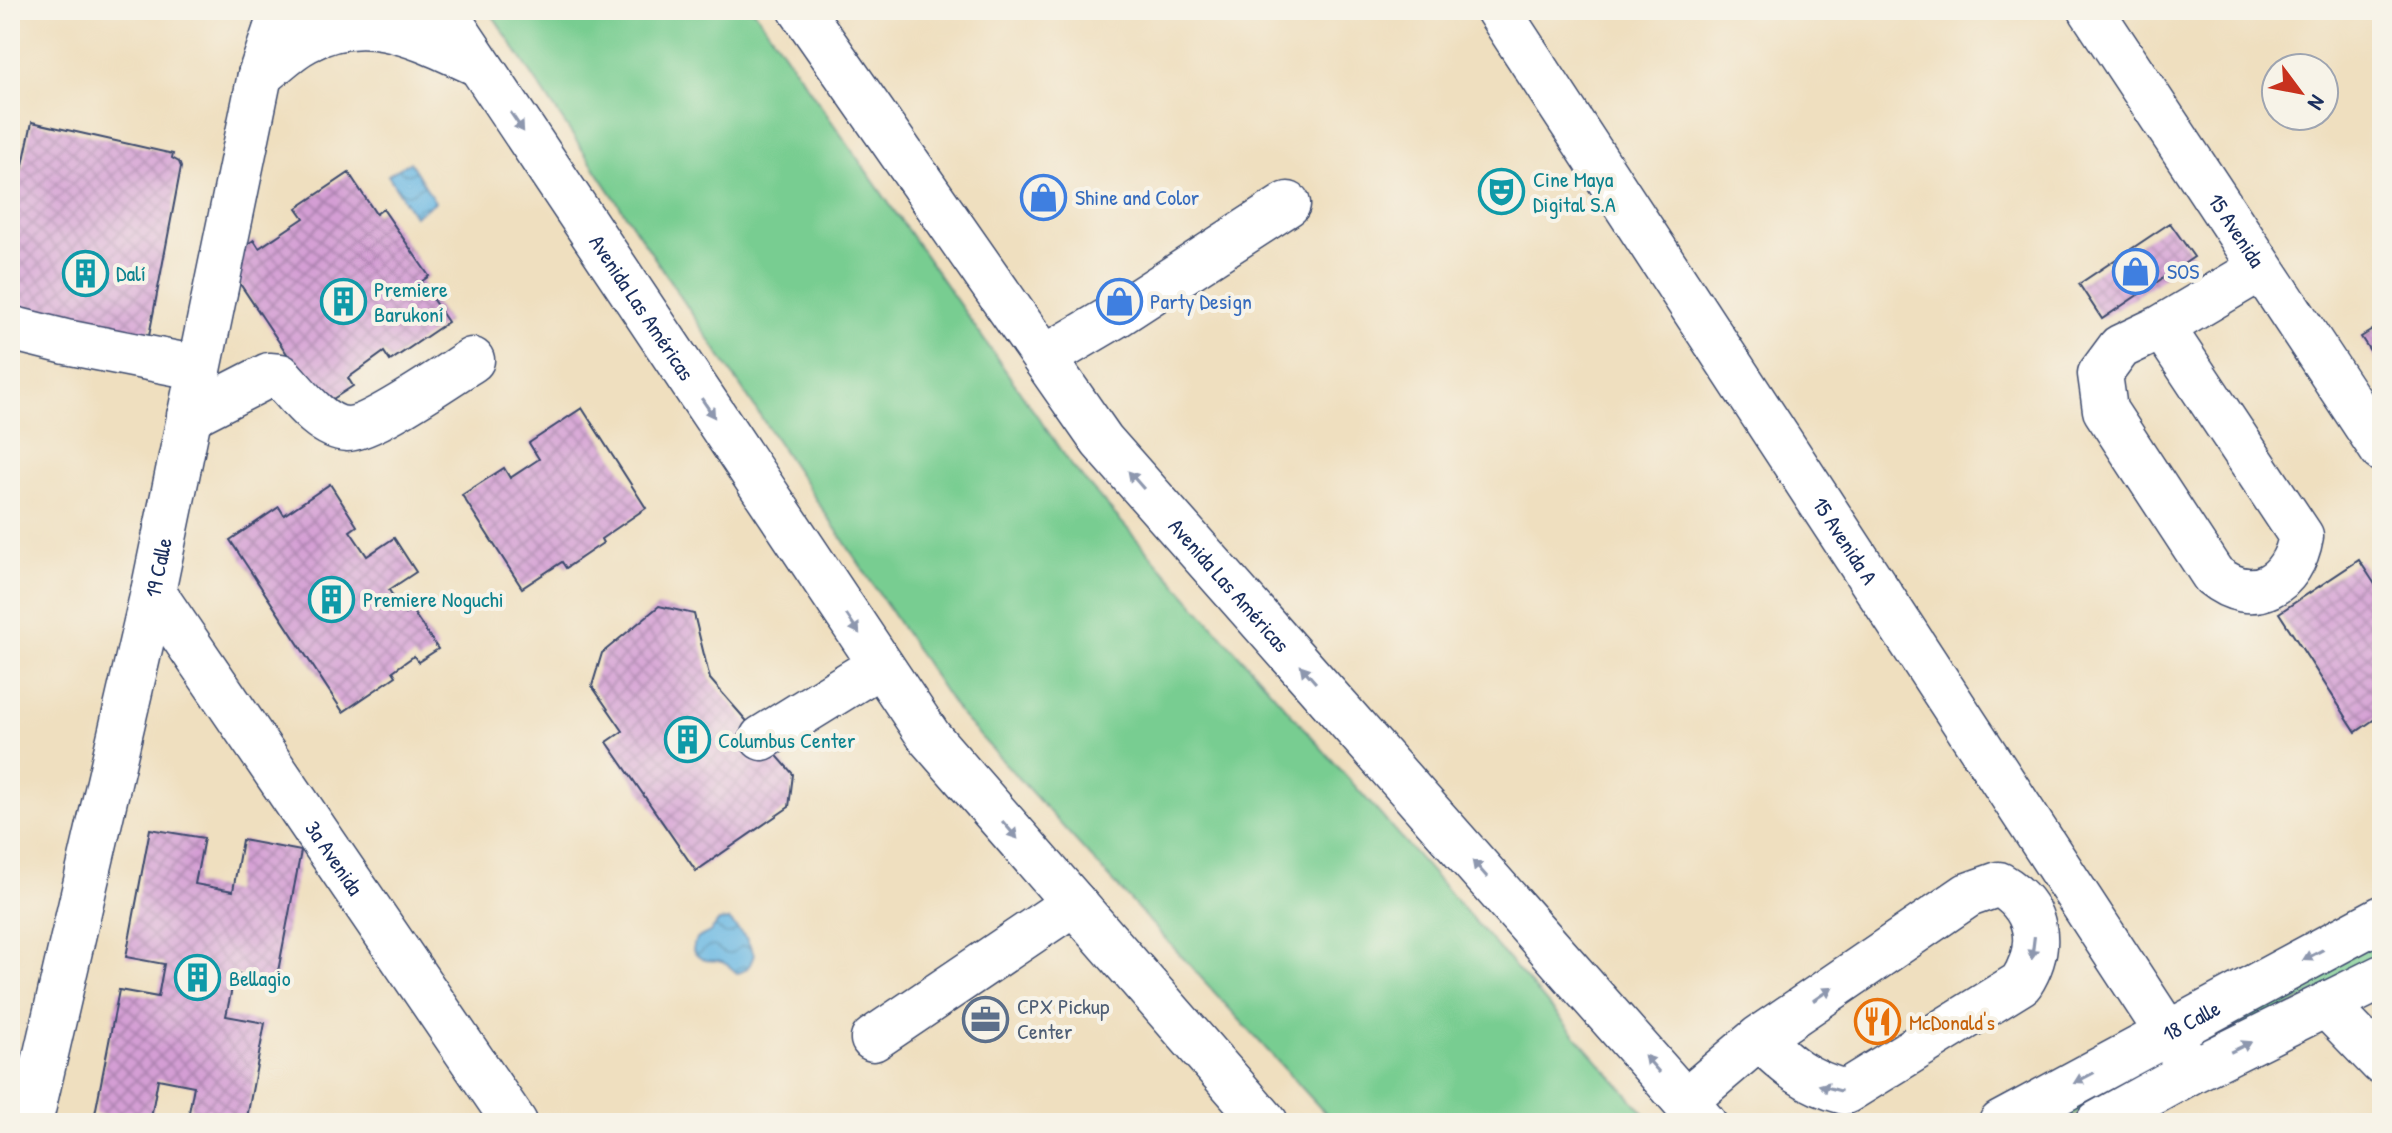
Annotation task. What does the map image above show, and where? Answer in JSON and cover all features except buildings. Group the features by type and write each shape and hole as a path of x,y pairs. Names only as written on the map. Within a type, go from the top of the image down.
{"street":[{"name":"19 Calle","path":"30,1123 153,592 260,75 282,10"},
{"name":"Avenida Las Américas","path":"443,10 930,738 1266,1123"},
{"name":"Avenida Las Américas","path":"801,10 1102,441 1694,1112"},
{"name":"15 Avenida A","path":"1498,10 2192,1071"},
{"name":"15 Avenida","path":"2091,10 2382,450"},
{"path":"260,75 305,41 341,29 382,26 404,31 478,64"},
{"path":"1044,358 1117,315 1288,204"},
{"path":"2162,327 2301,536 2298,553 2290,568 2269,587 2253,591 2238,590 2213,575 2105,410 2100,374 2120,347 2162,327 2260,269"},
{"path":"10,328 199,368"},
{"path":"189,416 269,375 280,376 325,422 346,429 367,424 472,360"},
{"name":"3a Avenida","path":"153,592 515,1123"},
{"path":"762,738 880,665"},
{"path":"2015,893 2060,868"},
{"path":"1694,1112 1759,1038 1968,895 1999,884 2015,893 2035,926 2031,967 2021,983 1845,1092 1818,1085 1794,1072 1759,1038"},
{"path":"873,1039 1074,903"},
{"name":"18 Calle","path":"2001,1123 2382,918"},
{"name":"18 Calle","path":"2098,1123 2192,1071 2326,1005 2379,983"},
{"path":"2326,1005 2382,1063"}],"green space":[{"path":"489,10 754,10 1072,466 1653,1123 1334,1123 958,712"},
{"path":"2382,931 2382,958 2215,1044 2202,1025"},
{"path":"2117,1074 2125,1087 2060,1123 2024,1123"}],"water":[{"path":"410,162 435,202 414,216 388,175"},
{"path":"729,920 746,938 754,954 744,971 737,973 726,964 701,959 693,951 699,938 711,931 719,921"}],"place":[{"name":"Cine Maya Digital S.A","path":"1502,192"},
{"name":"Shine and Color","path":"1044,197"},
{"name":"SOS","path":"2136,271"},
{"name":"Dalí","path":"85,273"},
{"name":"Party Design","path":"1119,301"},
{"name":"Premiere Barukoní","path":"343,302"},
{"name":"Premiere Noguchi","path":"332,599"},
{"name":"Columbus Center","path":"687,740"},
{"name":"Bellagio","path":"198,978"},
{"name":"CPX Pickup Center","path":"986,1019"},
{"name":"McDonald's","path":"1878,1022"}]}
